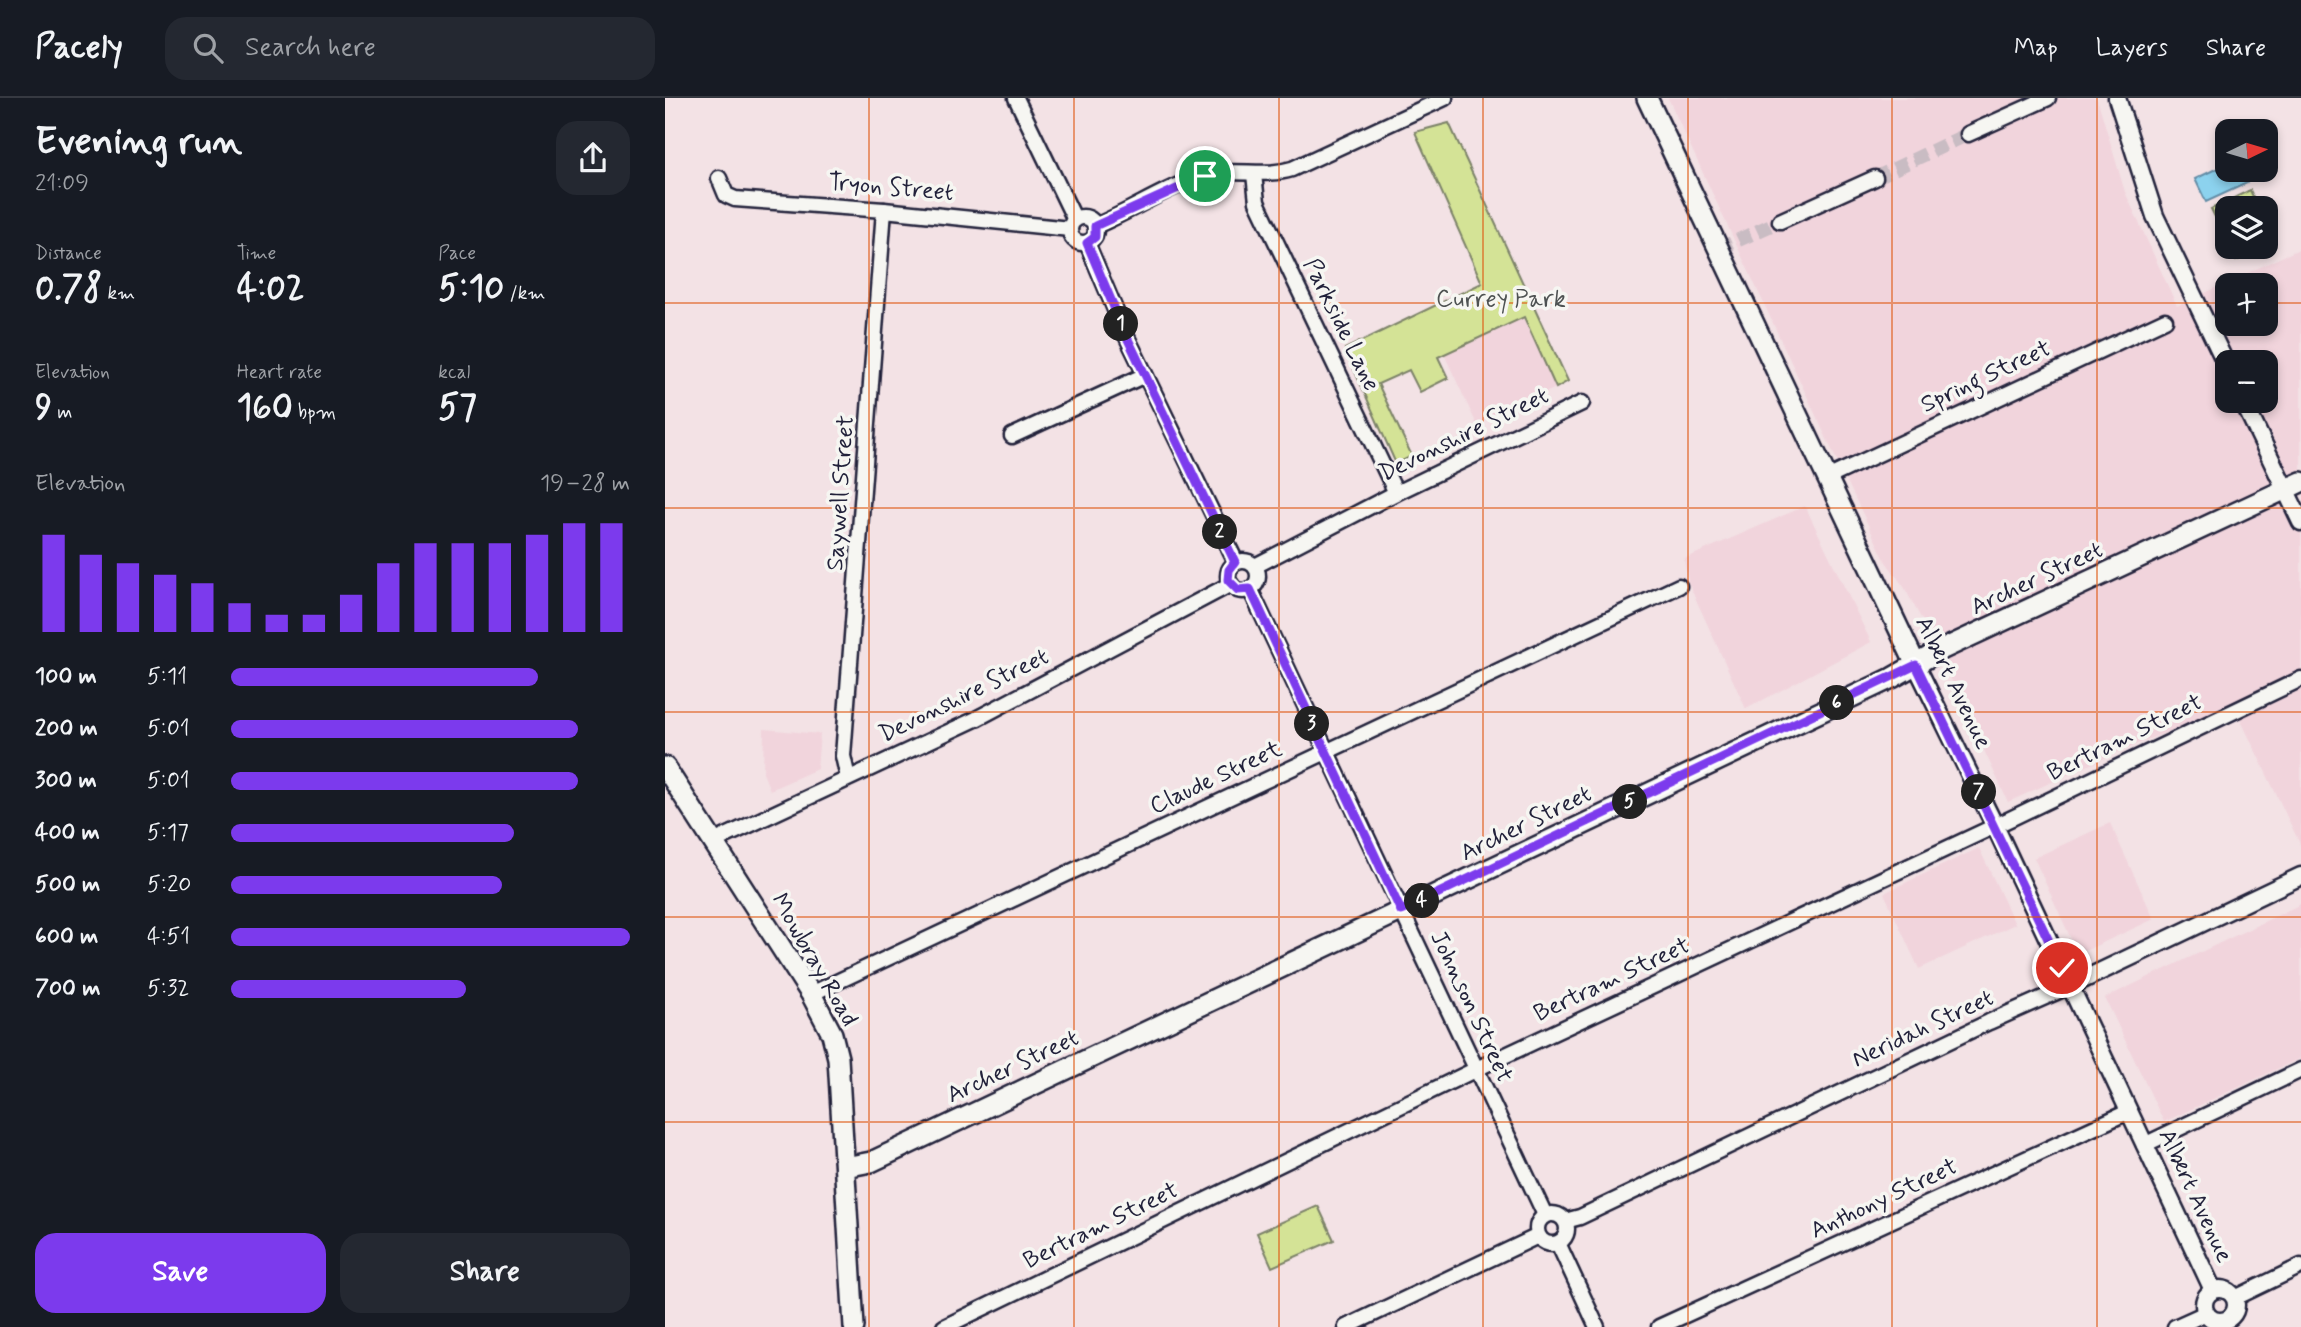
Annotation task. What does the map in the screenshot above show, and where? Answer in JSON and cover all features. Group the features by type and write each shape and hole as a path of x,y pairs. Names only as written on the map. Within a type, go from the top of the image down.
{"main road":[{"name":"Albert Avenue","path":"1647,98 1916,665"},
{"name":"Archer Street","path":"845,1167 871,1162 1916,665 1941,650 2293,486"},
{"name":"Mowbray Road","path":"665,767 811,994 837,1046 854,1327"}],"street":[{"path":"1016,98 1072,225 1071,234 1077,242 1087,243 1095,237 1093,222 1084,217 1072,225"},
{"path":"1095,226 1205,176 1226,172 1280,173 1292,169 1445,98"},
{"path":"1968,134 2048,98"},
{"path":"2117,98 2155,216 2219,350"},
{"name":"Parkside Lane","path":"1254,174 1257,202 1396,493"},
{"name":"Tryon Street","path":"719,178 726,195 734,199 1072,225"},
{"path":"1780,221 1875,178"},
{"name":"Saywell Street","path":"848,778 843,756 884,210"},
{"path":"1087,243 1145,375 1235,562"},
{"name":"Spring Street","path":"1828,478 2165,320"},
{"path":"1012,436 1145,375"},
{"name":"Devonshire Street","path":"1255,566 1396,493 1582,403"},
{"path":"2250,413 2293,486 2301,522"},
{"path":"1246,561 1255,566 1258,580 1250,589 1238,590 1231,584 1228,575 1235,562 1246,561"},
{"name":"Devonshire Street","path":"713,842 976,719 1231,584"},
{"name":"Claude Street","path":"811,994 1679,586"},
{"name":"Johnson Street","path":"1250,589 1545,1215"},
{"name":"Albert Avenue","path":"1916,665 1995,826 2213,1290"},
{"name":"Bertram Street","path":"944,1327 1476,1070 2301,679"},
{"name":"Neridah Street","path":"1565,1221 1580,1217 2301,876"},
{"path":"2144,1145 2301,1070"},
{"name":"Anthony Street","path":"1659,1327 2128,1112"},
{"path":"1554,1213 1565,1221 1566,1236 1558,1243 1549,1244 1538,1236 1537,1227 1545,1215 1554,1213"},
{"path":"1346,1327 1538,1236"},
{"path":"1558,1243 1597,1327"},
{"path":"2235,1298 2301,1266"},
{"path":"2226,1289 2235,1298 2237,1308 2229,1324 2217,1322 2206,1313 2205,1300 2213,1290 2226,1289"},
{"path":"2175,1327 2206,1313"}],"shaded area":[{"path":"1668,98 2097,98 2125,192 2177,306 2215,288 2215,336 2278,336 2278,273 2248,273 2301,248 2301,846 2234,706 2124,749 2008,802 1933,640 1904,587 1886,562"},
{"path":"1525,316 1556,388 1477,425 1444,354"},
{"path":"1805,506 1871,642 1746,709 1688,582 1684,559"},
{"path":"764,729 820,734 817,769 770,790 763,773"},
{"path":"2110,823 2154,919 2078,954 2034,858"},
{"path":"1979,848 2015,924 1919,969 1884,893"},
{"path":"2301,904 2301,1058 2164,1122 2105,998"}],"green space":[{"name":"Currey Park","path":"1449,123 1568,381 1556,388 1524,317 1438,357 1448,378 1420,392 1409,370 1378,384 1412,456 1396,464 1345,349 1482,283 1415,132"},
{"path":"2250,190 2253,196 2238,196"},
{"path":"1318,1206 1334,1240 1272,1267 1257,1233"}],"water":[{"path":"2215,169 2215,182 2247,183 2206,202 2195,179"}],"tunnel":[{"path":"1875,178 1968,134"},
{"path":"1719,249 1780,221"}],"route":[{"path":"1205,176 1095,226 1095,237 1087,243 1124,331 1235,562 1229,570 1228,580 1238,590 1250,589 1401,911 1916,665 1931,691 2062,968"}]}
